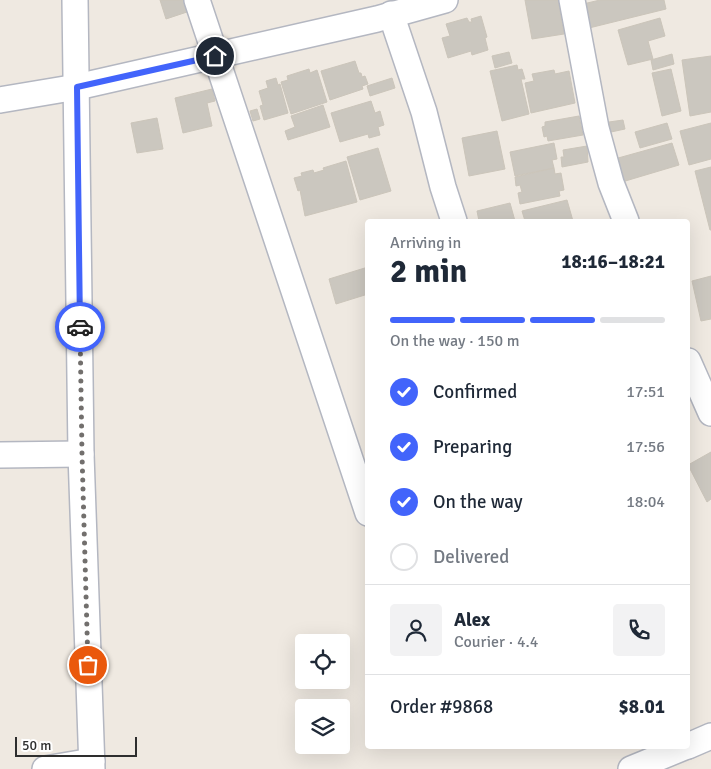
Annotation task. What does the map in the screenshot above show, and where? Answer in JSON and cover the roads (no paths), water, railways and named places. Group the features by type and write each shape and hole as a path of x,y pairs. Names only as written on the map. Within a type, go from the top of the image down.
{"street":[{"path":"44,769 92,765 82,454 76,0"},
{"path":"197,0 365,504"},
{"path":"0,100 77,87 215,56 379,11 445,0"},
{"path":"572,0 596,128 611,182 625,219"},
{"path":"379,11 424,112 443,187 453,219"},
{"path":"690,366 711,413"},
{"path":"0,455 82,454"},
{"path":"690,745 711,736"},
{"path":"631,769 672,753"}]}
